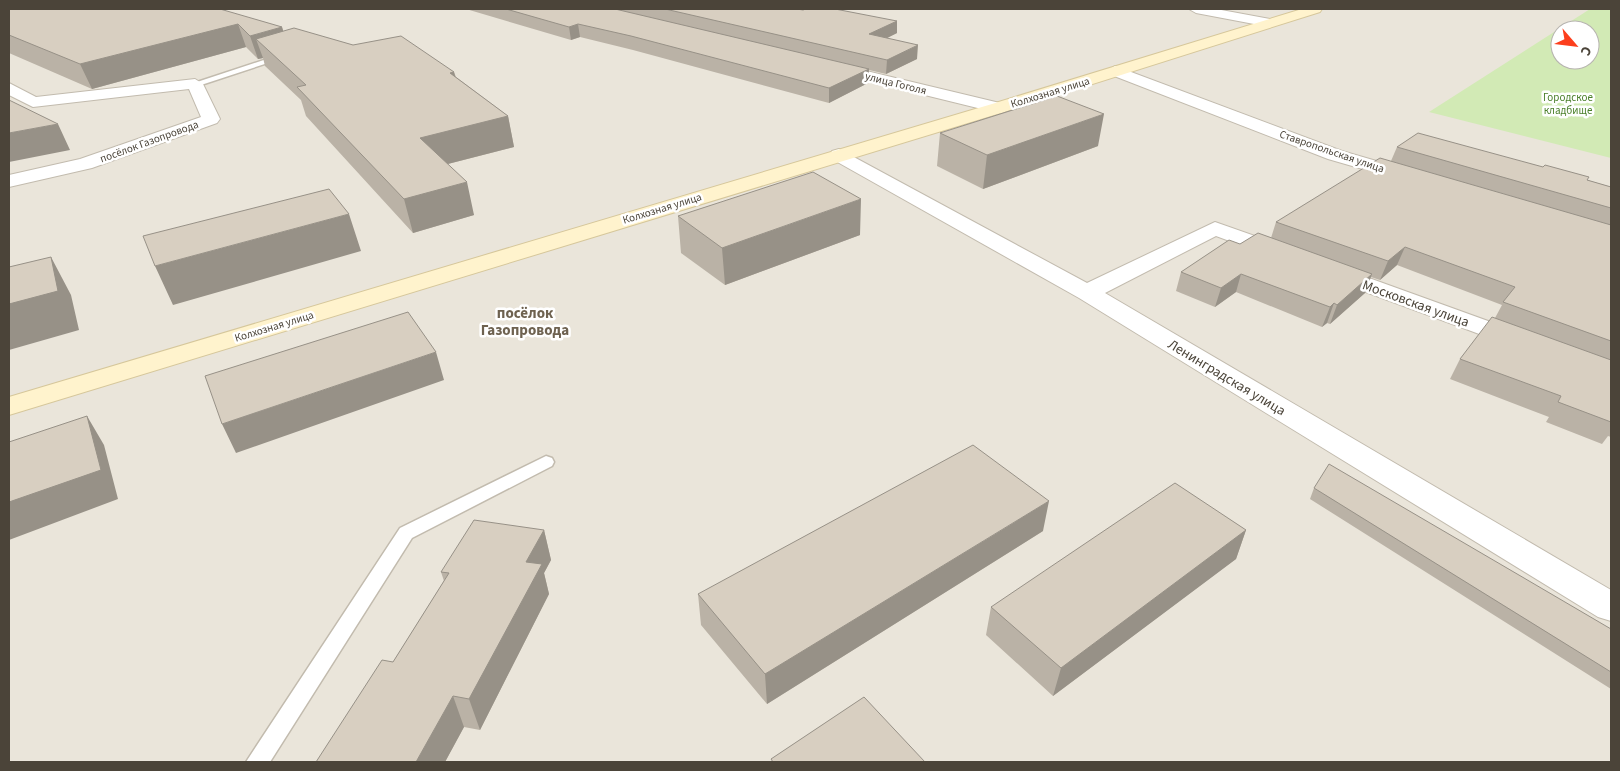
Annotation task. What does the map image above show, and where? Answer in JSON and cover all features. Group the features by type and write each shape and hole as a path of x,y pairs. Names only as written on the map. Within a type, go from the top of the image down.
{"main road":[{"name":"Колхозная улица","path":"9,406 998,108 1315,9"}],"street":[{"path":"1196,9 1270,23"},
{"name":"улица Гоголя","path":"814,63 998,108"},
{"name":"Ставропольская улица","path":"1115,71 1335,155 1421,180"},
{"path":"9,88 33,102 195,84"},
{"name":"посёлок Газопровода","path":"9,181 85,164 212,119 195,84"},
{"name":"Ленинградская улица","path":"839,155 1088,293 1611,607"},
{"name":"Московская улица","path":"1088,293 1215,228 1538,348"}],"lane":[{"path":"195,84 288,55"},
{"path":"257,762 406,533 546,462"}],"shaded area":[{"path":"9,9 1611,9 1611,762 9,762"}],"green space":[{"name":"Городское кладбище","path":"1590,9 1611,9 1611,158 1429,112 1550,35 1550,70 1600,70 1600,20 1573,20"}],"building":[{"path":"9,9 220,9 282,27 250,36 238,24 80,64 9,35"},
{"path":"506,9 615,9 869,69 829,88 631,36 578,24 569,27"},
{"path":"665,9 835,9 897,21 869,34 918,45 887,60"},
{"path":"294,28 353,45 401,36 454,72 450,73 508,116 420,138 467,182 404,199 297,87 306,85 256,39"},
{"path":"1057,96 1104,114 987,155 940,133"},
{"path":"9,100 58,124 9,133"},
{"path":"1418,133 1543,167 1545,165 1589,177 1587,180 1611,187 1611,208 1397,147"},
{"path":"1380,158 1611,225 1611,341 1503,302 1515,287 1405,247 1388,261 1276,222"},
{"path":"813,172 861,199 722,248 678,216"},
{"path":"329,189 349,214 155,266 143,236"},
{"path":"1258,233 1372,274 1337,305 1334,303 1330,307 1241,274 1221,288 1181,272 1229,240 1240,244"},
{"path":"51,257 58,291 9,304 9,267"},
{"path":"408,312 436,352 222,424 205,376"},
{"path":"1492,317 1611,360 1611,422 1558,402 1561,396 1460,359"},
{"path":"87,416 101,470 9,502 9,442"},
{"path":"973,445 1049,501 765,674 698,594"},
{"path":"1329,464 1611,629 1611,672 1314,488"},
{"path":"1175,483 1246,530 1061,668 991,607"},
{"path":"474,520 544,530 526,562 542,564 469,699 453,696 416,762 316,762 382,660 393,662 449,573 441,572"},
{"path":"864,697 925,762 773,762 771,759"}],"district":[{"name":"посёлок Газопровода","path":"525,322"}]}
